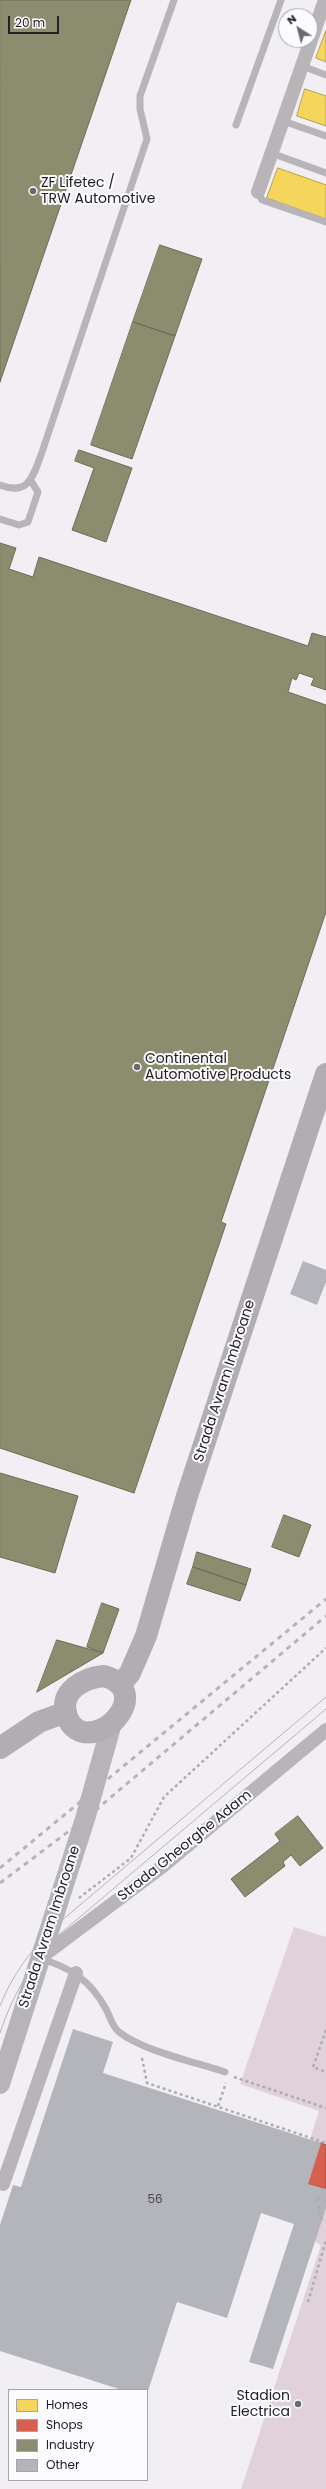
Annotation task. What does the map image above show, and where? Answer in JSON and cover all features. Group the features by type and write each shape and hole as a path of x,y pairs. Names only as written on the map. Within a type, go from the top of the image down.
{"main road":[{"name":"Strada Avram Imbroane","path":"120,1685 130,1673 146,1636 187,1496 324,1086"},
{"path":"104,1676 112,1678 120,1685 125,1702 119,1716 112,1723 103,1728 84,1732 72,1726 66,1712 65,1702 68,1695 82,1682 104,1676"},
{"path":"0,1748 39,1722 66,1712"}],"street":[{"path":"258,192 325,0"},
{"name":"Strada Avram Imbroane","path":"0,2084 86,1812 97,1769 112,1723"},
{"name":"Strada Gheorghe Adam","path":"40,1958 163,1866 326,1730"},
{"path":"84,1732 97,1769"},
{"path":"3,2184 76,1973"}],"lane":[{"path":"0,485 9,488 20,488 31,481 147,139 140,109 140,96 174,0"},
{"path":"236,125 281,0"},
{"path":"302,66 326,74"},
{"path":"283,121 326,136"},
{"path":"271,153 326,173"},
{"path":"258,192 262,200 326,222"},
{"path":"0,519 19,525 28,522 38,492 31,481"},
{"path":"40,1958 63,1965 76,1973 94,1990 118,2032 140,2043 227,2073"}],"path":[{"path":"80,1898 131,1858 164,1797 326,1648"},
{"path":"326,2030 313,2067 326,2072"},
{"path":"140,2043 147,2082 326,2142"},
{"path":"218,2106 227,2073 326,2108"},
{"path":"326,2200 316,2198 322,2219 326,2220"},
{"path":"308,2302 326,2240"}],"shaded area":[{"path":"294,1927 326,1937 326,2489 241,2489 321,2245 315,2242 321,2144 310,2139 319,2111 240,2084"}],"building: Homes":[{"path":"326,31 326,62 316,58"},
{"path":"305,89 326,96 326,126 297,116"},
{"path":"278,168 326,185 326,219 267,198"}],"building: Shops":[{"path":"321,2143 326,2145 326,2189 308,2184"}],"building: Industry":[{"name":"ZF Lifetec / TRW Automotive","path":"0,0 131,0 0,382"},
{"path":"160,245 202,259 175,336 133,322"},
{"path":"133,322 175,336 132,459 91,445"},
{"path":"79,450 132,468 106,542 72,530 94,468 75,461"},
{"name":"Continental Automotive Products","path":"0,543 16,548 9,569 33,577 39,557 308,646 312,633 326,637 326,690 311,685 314,678 299,673 296,680 292,678 288,692 326,705 326,912 221,1222 226,1224 134,1493 0,1448"},
{"path":"0,1473 78,1496 55,1573 0,1557"},
{"path":"284,1515 311,1525 299,1557 272,1547"},
{"path":"197,1552 251,1569 246,1585 193,1567"},
{"path":"193,1567 246,1585 240,1601 187,1584"},
{"path":"102,1603 119,1609 103,1653 87,1647"},
{"path":"57,1640 103,1653 37,1692"},
{"path":"298,1816 323,1848 300,1866 291,1855 283,1862 285,1866 245,1897 231,1879 280,1841 275,1834"}],"building: Other":[{"path":"303,1261 326,1270 326,1282 317,1305 290,1294"},
{"path":"73,2029 113,2042 103,2073 321,2143 308,2184 326,2189 326,2208 273,2369 249,2362 294,2224 261,2213 227,2318 177,2302 148,2391 148,2389 119,2389 0,2351 0,2225 13,2185 21,2187"}],"tram line":[{"path":"0,2006 16,1973 54,1927 326,1697"},
{"path":"0,2033 11,2005 24,1980 50,1944 61,1933 326,1709"}],"railway":[{"path":"0,1868 326,1599"},
{"path":"0,1883 85,1819 326,1616"}],"place":[{"name":"ZF Lifetec / TRW Automotive","path":"33,191"},
{"name":"Continental Automotive Products","path":"137,1067"},
{"name":"Stadion Electrica","path":"298,2404"}]}
